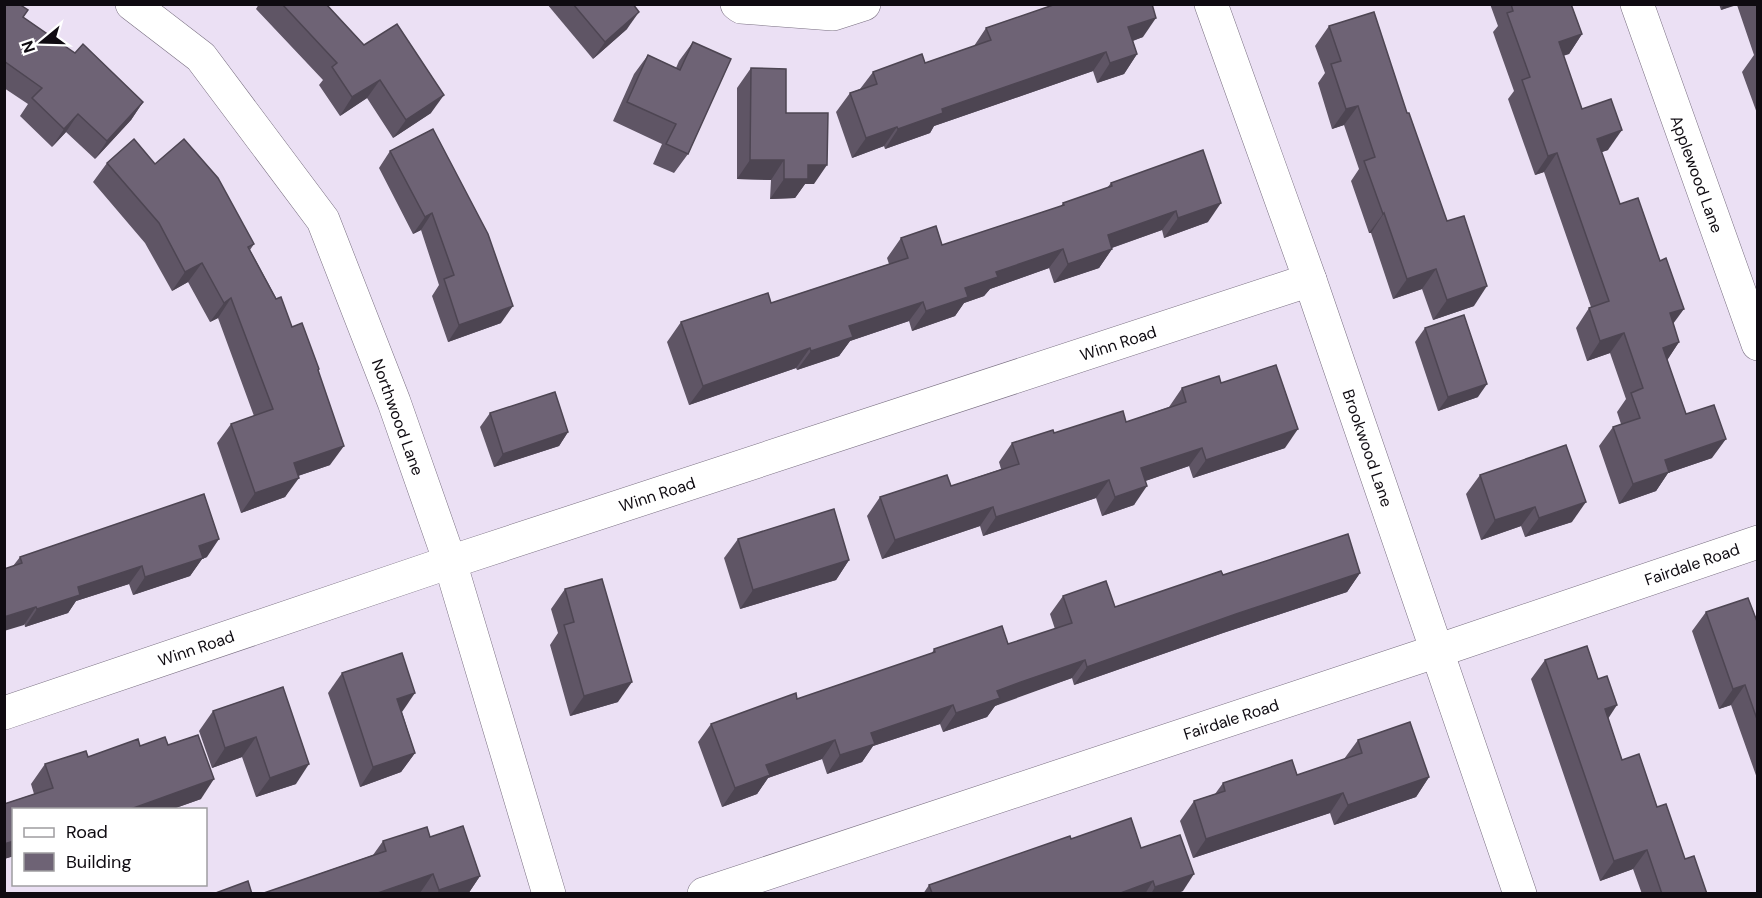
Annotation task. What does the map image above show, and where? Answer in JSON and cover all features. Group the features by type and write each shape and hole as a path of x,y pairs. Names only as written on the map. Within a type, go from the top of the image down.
{"street":[{"name":"Northwood Lane","path":"132,4 201,57 323,220 394,402 450,562 549,894"},
{"path":"737,4 741,7 833,14 864,4"},
{"name":"Brookwood Lane","path":"1211,4 1310,280 1520,894"},
{"name":"Applewood Lane","path":"1637,4 1758,344"},
{"name":"Winn Road","path":"4,714 450,562 1310,280"},
{"name":"Fairdale Road","path":"704,894 1758,542"}],"building":[{"path":"4,4 19,4 28,10 23,17 75,53 83,44 143,102 107,141 78,114 64,129 32,98 42,88 4,61"},
{"path":"282,4 326,4 364,45 397,24 444,95 406,120 380,80 352,97 332,67 337,63"},
{"path":"573,4 633,4 639,12 605,42"},
{"path":"1056,4 1152,4 1156,18 1128,27 1137,54 1110,63 1106,52 942,109 943,113 866,138 850,93 877,84 873,72 922,54 925,63 991,40 986,28"},
{"path":"1511,4 1571,4 1582,34 1559,42 1582,109 1611,99 1622,130 1597,139 1620,204 1638,198 1660,261 1666,258 1684,309 1670,313 1679,342 1663,348 1686,414 1714,405 1726,439 1665,460 1669,472 1633,484 1613,427 1640,418 1631,393 1643,388 1624,333 1600,341 1589,308 1609,301 1557,153 1548,156 1522,80 1530,77 1507,13 1513,11"},
{"path":"1374,12 1407,113 1409,113 1447,221 1464,216 1487,286 1447,300 1436,269 1407,279 1364,161 1375,157 1358,106 1346,109 1331,64 1341,61 1329,26"},
{"path":"693,42 731,59 688,154 666,144 676,124 627,102 648,55 680,70"},
{"path":"751,68 786,69 786,113 828,113 827,165 808,165 808,179 784,179 784,160 750,160"},
{"path":"433,129 488,234 513,306 459,325 444,279 454,275 432,213 425,217 390,151"},
{"path":"134,139 155,164 184,139 218,178 254,244 248,247 276,299 281,297 292,327 302,323 344,446 294,463 299,478 255,493 231,424 273,409 231,298 224,303 202,263 185,272 159,223 107,163"},
{"path":"1203,150 1221,203 1178,218 1176,211 1108,235 1112,249 1068,264 1063,249 996,272 998,277 965,288 968,297 926,311 923,302 849,326 853,337 811,351 810,348 703,386 681,322 768,293 771,303 908,258 901,238 936,226 942,245 1064,205 1063,203 1112,186 1111,183"},
{"path":"1464,315 1487,384 1448,397 1425,328"},
{"path":"1276,365 1298,429 1206,460 1202,448 1141,468 1147,486 1115,497 1109,480 996,517 993,507 895,540 880,497 947,475 951,486 1019,464 1012,443 1053,430 1054,433 1123,411 1126,422 1186,402 1182,388 1219,376 1221,383"},
{"path":"555,392 568,432 503,454 490,413"},
{"path":"1566,445 1586,502 1539,518 1535,507 1495,520 1480,475"},
{"path":"204,494 219,539 199,546 203,558 145,577 142,566 78,587 80,595 4,617 4,569 22,563 20,557"},
{"path":"834,509 849,560 753,590 738,539"},
{"path":"1348,534 1360,573 1087,667 1085,660 1021,682 997,691 1000,698 956,713 953,705 871,733 875,744 840,755 835,740 766,765 770,775 735,788 711,724 796,693 797,699 935,652 934,649 1002,626 1008,644 1072,623 1063,596 1106,581 1115,607 1221,571 1223,575"},
{"path":"602,579 632,682 584,696 564,625 574,622 565,589"},
{"path":"1748,598 1758,624 1758,722 1745,685 1733,689 1706,612"},
{"path":"1587,646 1598,679 1607,676 1617,705 1605,709 1622,760 1639,754 1657,807 1666,804 1685,859 1694,856 1707,894 1662,894 1647,850 1614,861 1545,660"},
{"path":"402,653 415,693 397,699 415,753 373,767 342,673"},
{"path":"283,687 309,764 270,778 256,737 225,748 213,711"},
{"path":"1410,722 1429,777 1348,805 1343,793 1206,839 1194,801 1225,791 1223,783 1292,760 1297,775 1362,753 1358,740"},
{"path":"198,735 214,779 134,808 12,808 12,842 4,844 4,804 53,788 45,764 86,751 88,757 138,739 140,746 165,737 168,745"},
{"path":"1131,818 1141,848 1180,835 1194,874 1155,887 1153,881 1118,894 929,894 932,893 929,885 1070,836 1071,839"},
{"path":"463,826 480,876 439,890 433,874 375,894 261,894 386,851 383,841 427,827 430,837"},
{"path":"248,881 252,894 213,894"}]}
